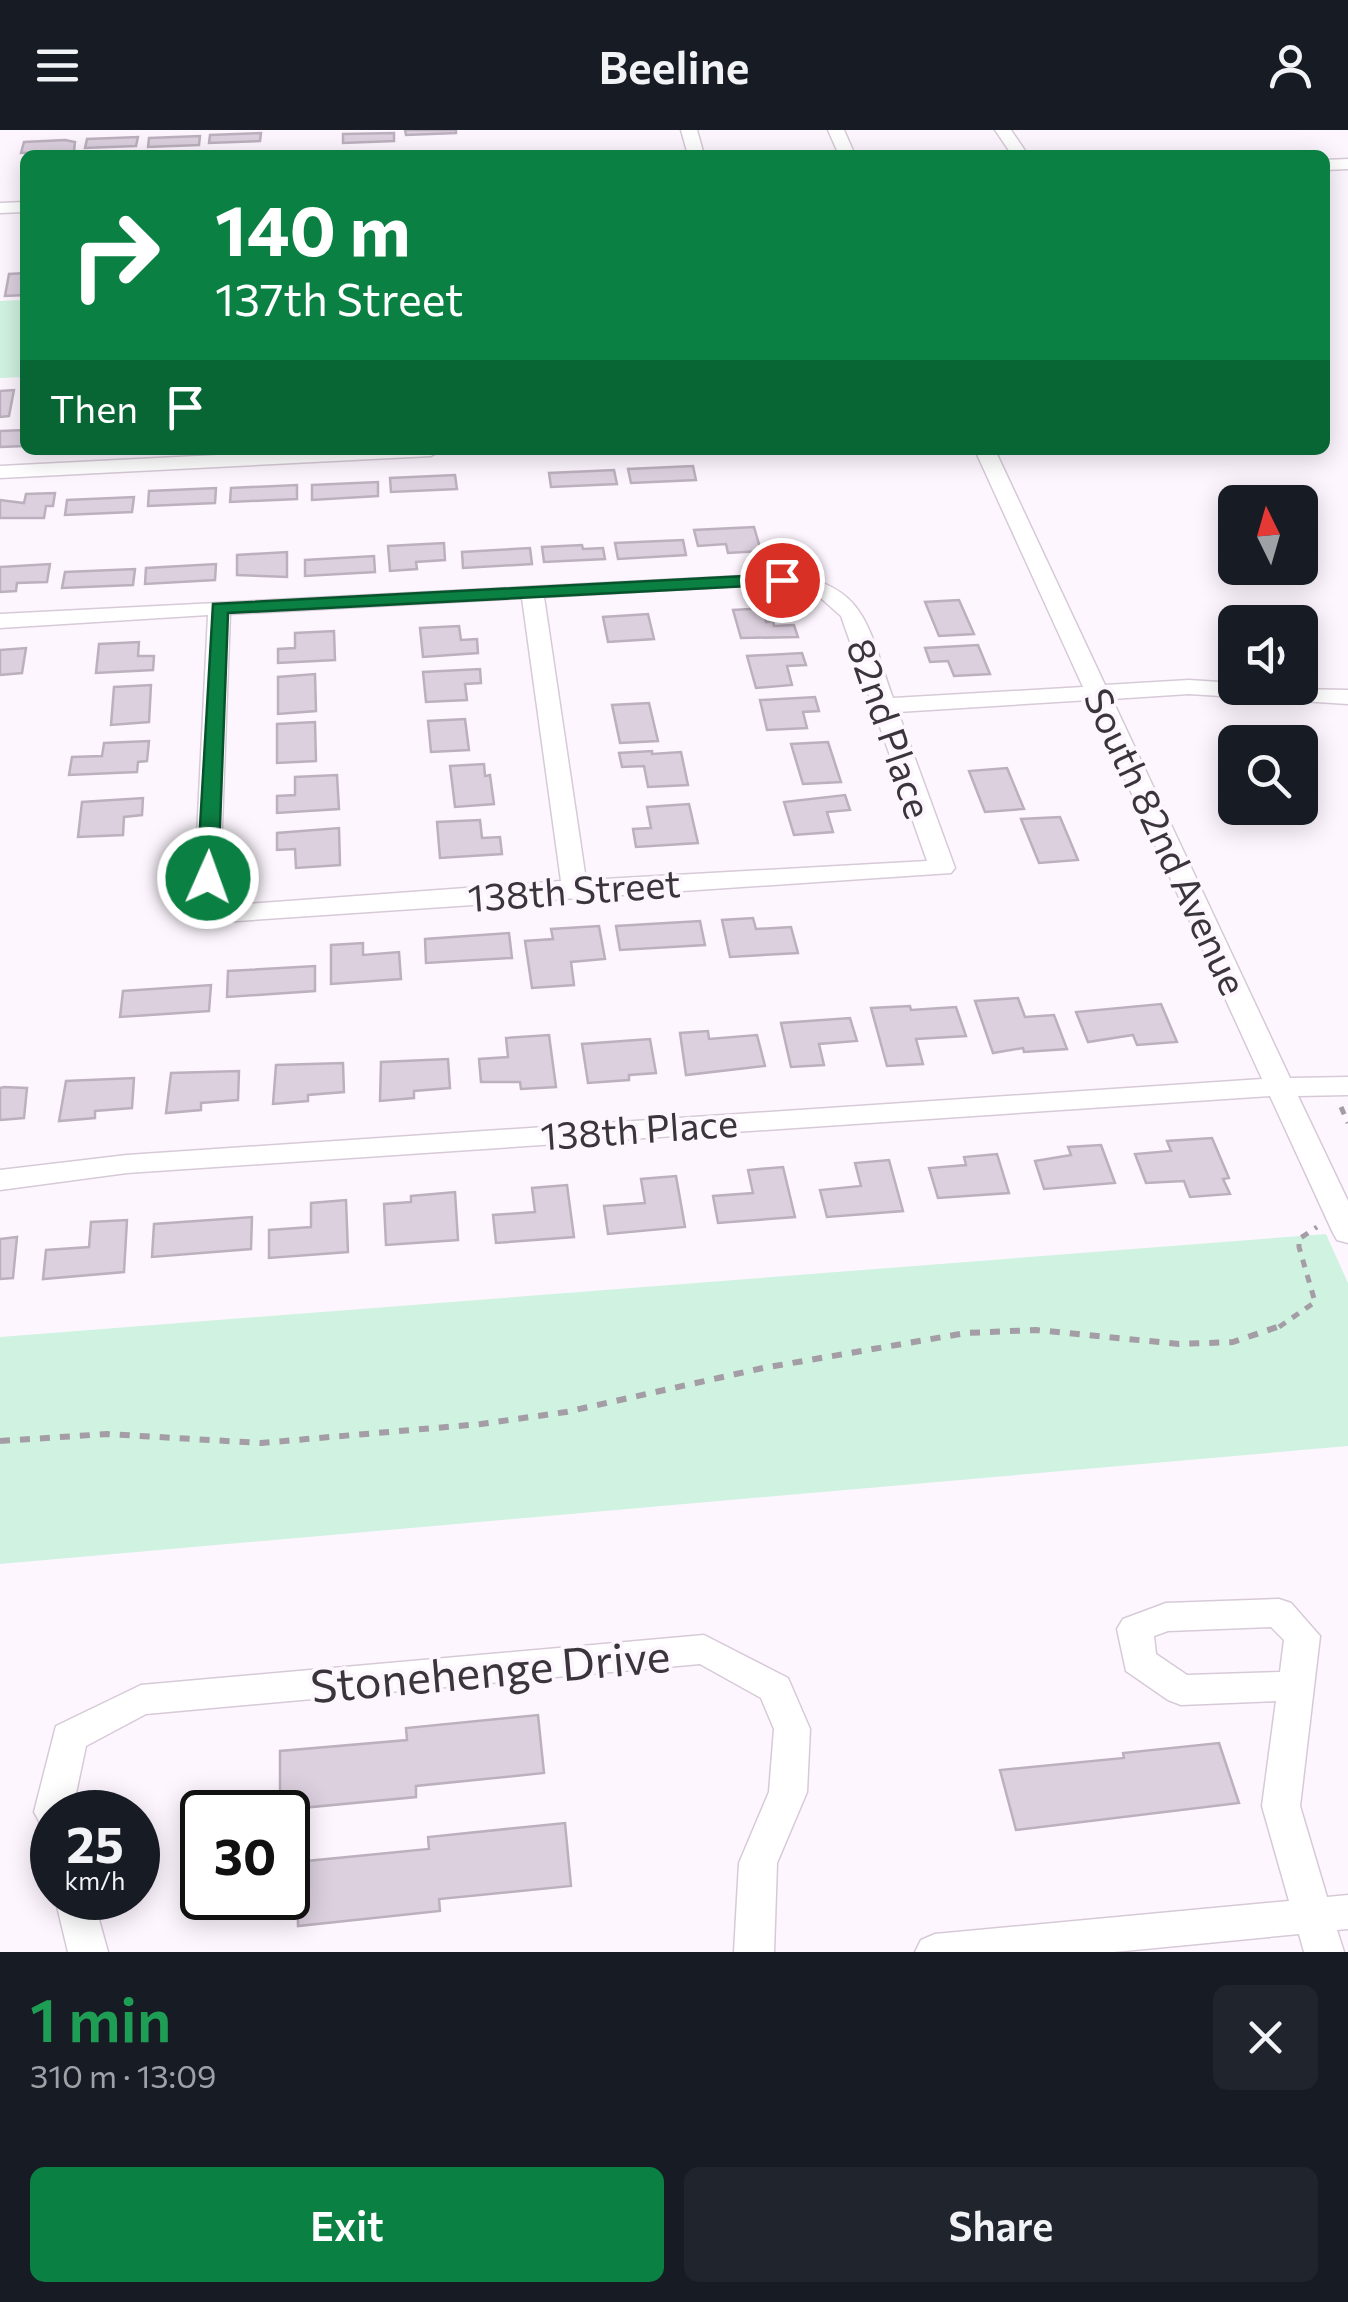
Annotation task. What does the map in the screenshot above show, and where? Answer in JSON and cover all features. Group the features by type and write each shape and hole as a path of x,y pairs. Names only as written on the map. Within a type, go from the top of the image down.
{"street":[{"path":"0,472 222,455"},
{"name":"South 82nd Avenue","path":"987,455 1344,1224"},
{"name":"82nd Place","path":"532,592 755,579 800,582 832,593 852,616 942,868"},
{"path":"0,620 532,592 575,888"},
{"name":"138th Street","path":"219,608 206,915 575,888 942,868"},
{"path":"884,706 1189,687 1348,697"},
{"name":"138th Place","path":"0,1180 128,1164 1278,1086 1348,1086"},
{"path":"935,1952 1328,1926 1280,1806 1296,1686 1302,1636 1279,1613 1166,1617 1135,1629 1139,1661 1180,1690 1296,1686"},
{"name":"Stonehenge Drive","path":"58,1790 69,1737 141,1700 704,1649 774,1688 792,1729 788,1792 758,1863 754,1952"},
{"path":"80,1920 88,1952"}],"path":[{"path":"0,1441 107,1434 261,1443 481,1424 585,1408 763,1368 966,1332 1036,1330 1179,1344 1234,1342 1280,1327 1315,1302 1313,1286 1297,1248 1299,1239 1344,1224"}],"green space":[{"path":"20,300 20,377 0,378 0,301"},
{"path":"1326,1234 1348,1283 1348,1446 0,1564 0,1337"}],"building":[{"path":"405,130 456,130 456,133 406,135"},
{"path":"261,133 260,141 209,143 210,135"},
{"path":"394,133 394,141 343,143 343,134"},
{"path":"200,136 199,145 148,147 149,138"},
{"path":"138,137 136,146 85,148 87,139"},
{"path":"24,142 75,142 74,150 22,150"},
{"path":"20,273 20,295 5,296 9,274"},
{"path":"14,390 9,416 0,417 0,391"},
{"path":"20,430 20,446 0,447 0,431"},
{"path":"693,466 696,480 631,483 628,469"},
{"path":"614,470 617,484 551,487 549,473"},
{"path":"455,475 457,489 391,492 390,478"},
{"path":"378,482 378,496 312,500 312,485"},
{"path":"297,485 297,499 230,502 231,488"},
{"path":"216,488 215,503 148,506 149,491"},
{"path":"55,493 53,506 46,506 44,518 0,518 0,500 24,503 26,494"},
{"path":"134,497 132,512 65,515 67,500"},
{"path":"754,527 761,551 728,553 726,544 698,546 694,530"},
{"path":"683,540 686,555 618,559 615,543"},
{"path":"444,543 445,560 416,562 417,569 390,571 388,546"},
{"path":"582,545 583,549 603,548 605,559 544,562 542,547"},
{"path":"530,548 532,564 463,568 462,552"},
{"path":"287,552 287,577 237,575 237,555"},
{"path":"374,556 375,572 305,576 305,560"},
{"path":"50,564 47,582 17,583 16,591 0,592 0,567"},
{"path":"216,564 215,580 145,584 146,568"},
{"path":"135,569 133,585 62,588 65,572"},
{"path":"959,600 974,634 939,636 925,602"},
{"path":"769,608 772,617 765,618 766,622 773,621 774,626 794,625 798,637 741,638 733,610"},
{"path":"648,614 654,639 608,642 603,617"},
{"path":"459,626 461,640 477,639 478,653 423,657 420,628"},
{"path":"334,631 335,660 278,663 278,649 295,648 295,633"},
{"path":"139,642 138,656 154,656 153,670 96,673 99,644"},
{"path":"978,645 990,674 954,676 948,661 930,662 925,648"},
{"path":"26,648 22,673 0,675 0,650"},
{"path":"802,653 806,665 787,666 792,685 756,688 747,656"},
{"path":"480,669 481,683 465,684 467,700 426,702 423,672"},
{"path":"315,674 316,711 278,714 278,677"},
{"path":"151,685 149,722 111,725 114,687"},
{"path":"815,697 819,711 803,712 807,728 767,730 760,700"},
{"path":"649,703 658,741 620,743 612,705"},
{"path":"465,719 469,750 431,752 428,721"},
{"path":"315,722 316,761 277,763 277,724"},
{"path":"149,741 147,761 138,762 137,772 69,775 72,757 102,756 104,743"},
{"path":"828,742 841,782 803,784 791,744"},
{"path":"681,752 688,785 648,787 644,766 622,767 619,753"},
{"path":"484,764 485,776 490,775 494,804 455,807 450,766"},
{"path":"1007,768 1024,809 985,812 969,771"},
{"path":"337,775 339,809 277,813 277,796 295,795 295,777"},
{"path":"845,795 850,810 827,812 833,832 794,835 784,802"},
{"path":"143,798 142,815 124,817 123,835 78,837 82,802"},
{"path":"689,804 698,843 636,847 633,829 651,828 647,807"},
{"path":"1060,817 1078,860 1039,863 1021,819"},
{"path":"480,820 482,838 500,837 502,854 440,858 437,822"},
{"path":"339,828 340,865 296,868 295,849 277,850 277,833"},
{"path":"753,918 756,929 791,927 798,953 730,957 722,920"},
{"path":"700,921 705,945 620,950 616,926"},
{"path":"599,926 605,959 571,962 574,985 532,988 525,941 553,939 551,929"},
{"path":"509,933 512,958 426,963 425,939"},
{"path":"363,943 363,955 399,952 401,979 331,984 331,945"},
{"path":"315,966 315,991 227,997 228,971"},
{"path":"211,985 209,1011 120,1017 123,991"},
{"path":"1018,998 1025,1017 1054,1015 1067,1049 1024,1052 1023,1048 993,1053 975,1001"},
{"path":"1161,1004 1177,1042 1137,1045 1133,1035 1088,1042 1076,1012"},
{"path":"910,1006 911,1010 956,1007 966,1036 916,1039 923,1064 887,1066 871,1008"},
{"path":"850,1018 857,1041 819,1044 824,1065 791,1067 781,1023"},
{"path":"708,1031 709,1039 757,1035 765,1066 686,1075 680,1033"},
{"path":"549,1035 556,1087 521,1089 520,1082 481,1082 479,1059 508,1057 506,1038"},
{"path":"650,1039 656,1073 588,1083 582,1044"},
{"path":"448,1059 450,1088 414,1091 414,1098 380,1101 381,1062"},
{"path":"343,1063 344,1092 308,1095 308,1101 273,1104 276,1065"},
{"path":"239,1071 238,1100 201,1103 201,1110 166,1113 171,1073"},
{"path":"134,1078 132,1108 95,1111 95,1118 59,1121 66,1081"},
{"path":"0,1088 27,1088 24,1118 0,1120"},
{"path":"1212,1138 1229,1178 1223,1179 1230,1194 1190,1197 1184,1181 1146,1183 1135,1154 1171,1151 1167,1141"},
{"path":"1101,1145 1115,1183 1044,1189 1035,1161 1071,1155 1068,1147"},
{"path":"997,1154 1009,1193 938,1198 929,1168 966,1165 964,1157"},
{"path":"889,1160 903,1211 827,1217 820,1190 861,1186 855,1163"},
{"path":"783,1167 795,1217 718,1223 713,1196 753,1193 748,1170"},
{"path":"676,1176 685,1227 608,1234 604,1206 645,1203 641,1179"},
{"path":"567,1185 574,1237 496,1243 493,1215 535,1212 532,1188"},
{"path":"455,1192 458,1240 386,1245 384,1204 411,1202 411,1196"},
{"path":"346,1200 348,1252 269,1258 269,1230 311,1227 311,1203"},
{"path":"252,1217 251,1249 152,1257 154,1224"},
{"path":"127,1220 124,1272 43,1279 46,1250 89,1247 91,1222"},
{"path":"17,1237 13,1278 0,1279 0,1239"},
{"path":"538,1715 544,1773 416,1786 416,1797 310,1807 310,1790 280,1790 280,1751 407,1740 406,1728"},
{"path":"1219,1743 1239,1803 1016,1830 1000,1770 1124,1758 1123,1753"},
{"path":"565,1823 571,1886 439,1899 440,1911 298,1926 298,1920 310,1920 310,1861 429,1849 428,1837"}],"route":[{"path":"208,878 219,608 782,580"}]}
